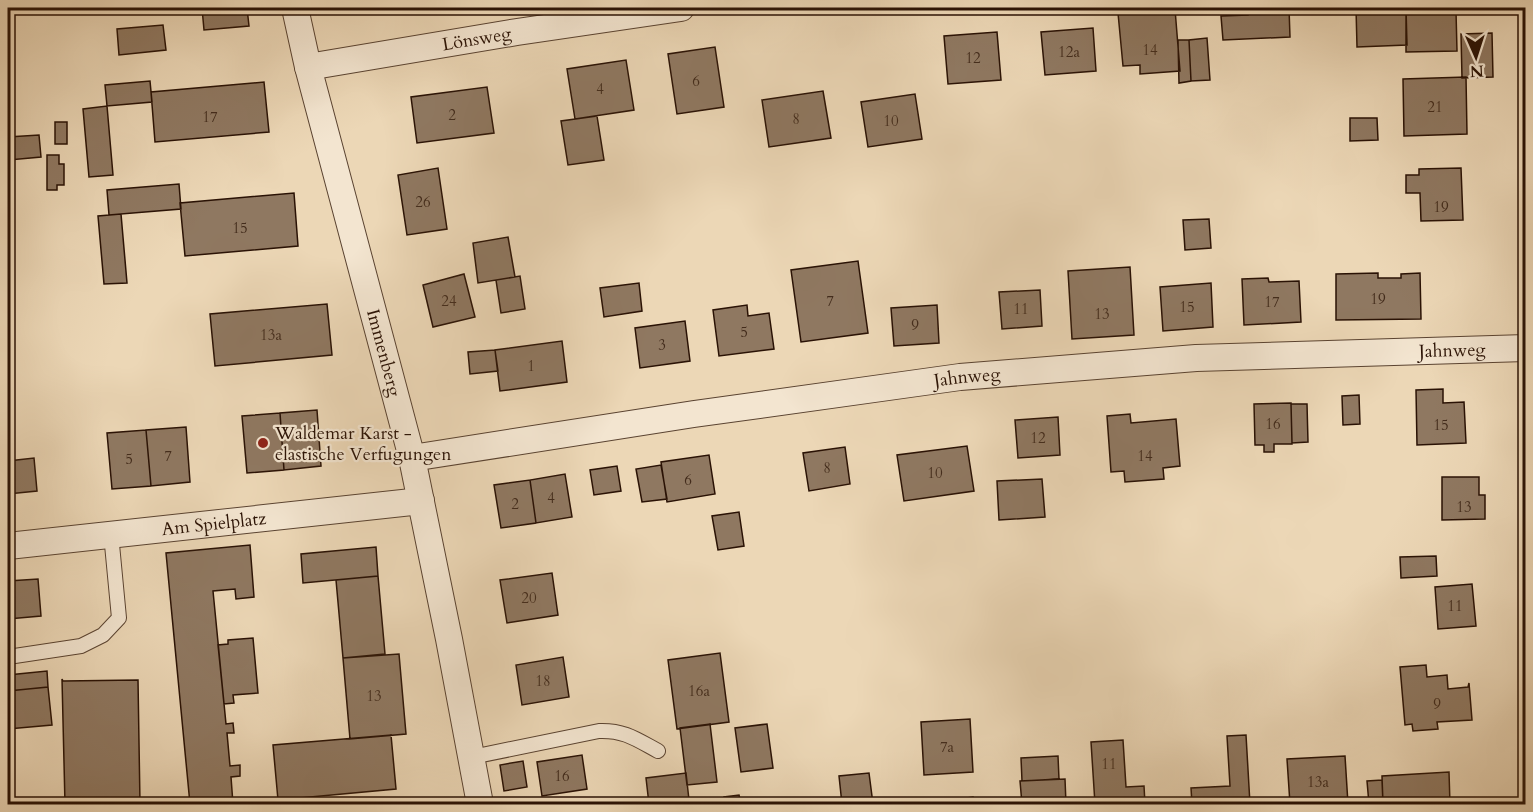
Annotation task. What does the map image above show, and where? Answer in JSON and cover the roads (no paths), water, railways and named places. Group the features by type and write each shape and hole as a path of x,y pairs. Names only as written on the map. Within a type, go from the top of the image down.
{"street":[{"name":"Immenberg","path":"295,8 308,68 412,458 480,804"},
{"name":"Lönsweg","path":"308,68 517,32 681,8"},
{"name":"Jahnweg","path":"412,458 694,414 960,377 1196,358 1526,348"},
{"name":"Am Spielplatz","path":"8,546 421,501"}],"lane":[{"path":"8,657 81,646 103,635 119,618 111,534"},
{"path":"472,757 599,731 615,730 627,734 658,752"}],"place":[{"name":"Waldemar Karst - elastische Verfugungen","path":"263,443"}]}
